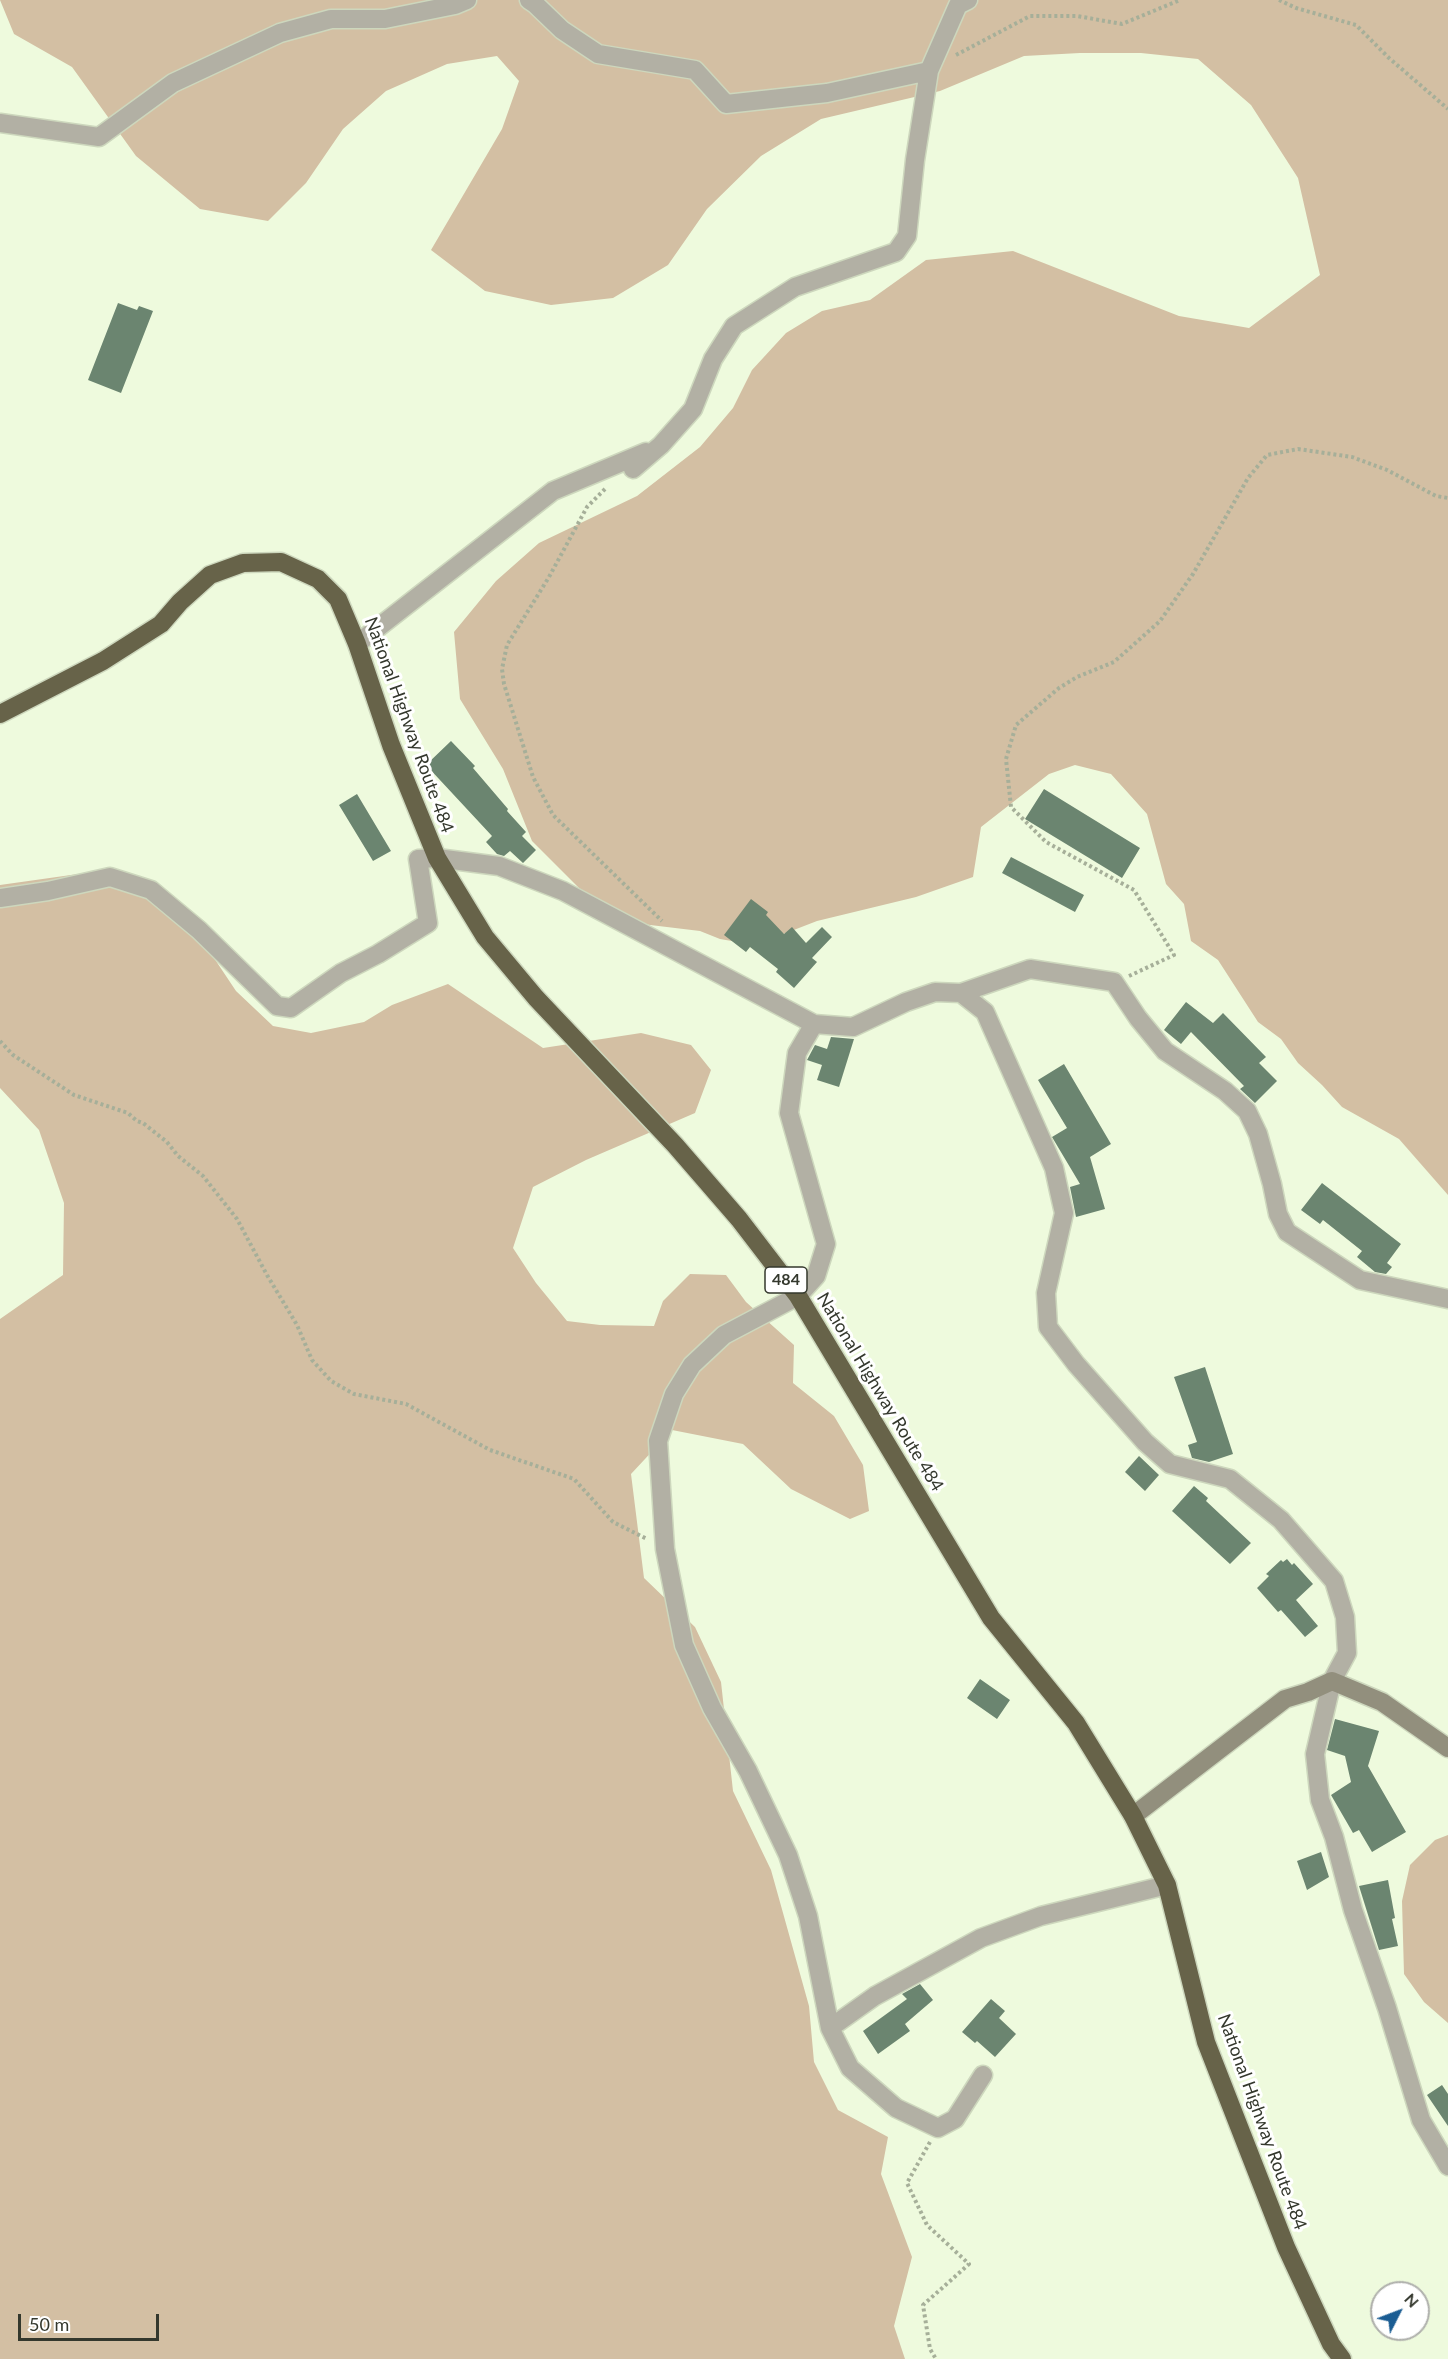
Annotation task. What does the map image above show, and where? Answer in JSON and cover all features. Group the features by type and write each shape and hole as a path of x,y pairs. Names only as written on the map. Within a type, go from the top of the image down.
{"highway":[{"name":"National Highway Route 484","path":"0,714 103,662 161,624 180,602 210,575 243,563 282,562 318,579 338,599 357,644 391,745 436,858 485,937 517,977 675,1145 739,1219 798,1296 991,1618 1076,1723 1133,1816 1167,1885 1206,2042 1286,2247 1331,2344 1342,2359"}],"street":[{"path":"0,123 99,137 173,83 280,33 331,20 385,19 455,5 467,0"},
{"path":"529,0 562,30 598,54 695,70 726,104 826,93 928,71"},
{"path":"633,469 661,445 693,409 713,359 734,326 795,287 897,252 907,236 928,71 958,5 968,0"},
{"path":"357,644 553,491 661,445"},
{"path":"0,898 48,891 110,877 151,890 199,930 277,1006 291,1008 341,973 378,954 428,923 418,859 436,858 499,866 563,891 814,1024 853,1027 906,1002 935,992 962,993 1030,969 1114,982 1138,1018 1165,1051 1225,1091 1247,1111 1258,1134 1278,1214 1287,1232 1360,1280 1448,1299"},
{"path":"962,993 985,1012 1054,1168 1064,1213 1046,1293 1048,1327 1076,1364 1145,1442 1170,1464 1230,1479 1281,1520 1334,1581 1345,1617 1347,1653 1332,1681 1315,1754 1320,1800 1334,1837 1353,1910 1387,2008 1421,2120 1448,2166"},
{"path":"814,1024 797,1053 789,1113 826,1244 816,1276 798,1296 724,1335 692,1365 674,1394 658,1441 665,1549 684,1645 712,1708 748,1771 788,1855 808,1916 830,2028 850,2068 896,2108 938,2128 955,2118 983,2075"},
{"path":"1133,1816 1285,1699 1332,1681 1382,1702 1448,1748"},
{"path":"830,2028 875,1996 981,1938 1041,1916 1167,1885"}],"path":[{"path":"928,71 977,42 1030,16 1077,16 1122,24 1180,0"},
{"path":"1279,0 1296,9 1356,25 1389,58 1448,109"},
{"path":"1114,982 1174,955 1134,890 1046,842 1011,807 1006,759 1016,725 1059,688 1077,677 1114,662 1160,621 1193,574 1248,478 1267,455 1298,449 1352,457 1387,470 1436,496 1448,498"},
{"path":"608,487 587,507 549,577 507,645 502,669 533,777 553,815 662,922"},
{"path":"0,1041 13,1055 74,1095 128,1113 167,1142 178,1156 203,1176 237,1219 297,1325 312,1360 331,1381 354,1394 406,1404 490,1450 574,1479 613,1522 665,1549"},
{"path":"936,2359 930,2349 923,2305 969,2264 927,2225 907,2183 938,2128"}],"shaded area":[{"path":"0,0 1448,0 1448,1195 1399,1139 1342,1107 1298,1063 1281,1039 1258,1022 1218,960 1191,941 1184,904 1166,884 1147,814 1111,774 1075,765 1049,774 981,827 973,877 916,897 817,921 755,945 720,939 700,931 642,924 586,895 532,841 503,769 460,699 454,632 496,581 539,543 637,496 700,447 733,408 752,370 786,333 822,311 870,300 926,260 1013,251 1179,316 1249,328 1320,275 1298,178 1251,105 1198,59 1141,53 1024,56 940,91 821,119 761,156 707,209 668,265 613,298 551,305 485,291 431,250 502,129 519,81 497,56 447,64 386,91 343,129 306,183 268,221 200,209 136,156 72,67 14,34"},
{"path":"78,874 117,877 196,931 236,991 273,1026 311,1033 364,1022 392,1005 448,984 543,1048 641,1033 691,1045 711,1070 695,1113 586,1160 533,1187 513,1248 536,1283 567,1321 600,1325 654,1326 663,1301 690,1274 726,1275 746,1302 794,1345 793,1383 834,1416 863,1465 869,1511 850,1519 791,1489 743,1444 672,1430 631,1474 644,1578 695,1627 721,1682 733,1791 771,1870 809,2006 814,2062 838,2110 888,2137 881,2174 912,2257 894,2326 905,2359 0,2359 0,1319 63,1275 64,1203 39,1130 0,1088 0,885"},
{"path":"1448,1835 1448,2023 1424,2002 1404,1974 1402,1901 1410,1865 1435,1840"}],"building":[{"path":"118,303 137,310 139,306 153,311 121,393 88,380"},
{"path":"451,741 475,766 473,768 526,832 522,836 536,850 523,863 510,851 504,856 497,854 486,842 492,836 426,765"},
{"path":"1044,789 1140,848 1122,878 1025,819"},
{"path":"357,794 391,851 373,861 339,805"},
{"path":"1011,857 1084,895 1075,912 1002,873"},
{"path":"751,899 768,912 766,915 784,934 792,927 806,943 822,927 832,937 812,958 817,962 794,988 776,972 778,969 750,947 746,952 724,935"},
{"path":"1186,1002 1213,1023 1223,1013 1266,1057 1259,1063 1277,1081 1255,1103 1240,1089 1244,1086 1191,1032 1181,1044 1164,1030"},
{"path":"831,1037 854,1039 839,1087 817,1080 822,1065 807,1060 815,1045 827,1049"},
{"path":"1064,1064 1111,1144 1090,1157 1105,1209 1076,1217 1070,1187 1080,1184 1052,1137 1067,1128 1038,1080"},
{"path":"1322,1183 1401,1244 1387,1263 1392,1267 1386,1274 1375,1272 1357,1257 1362,1251 1323,1220 1320,1224 1301,1210"},
{"path":"1205,1367 1233,1454 1209,1462 1192,1458 1188,1445 1197,1442 1174,1377"},
{"path":"1139,1456 1159,1475 1145,1491 1125,1472"},
{"path":"1194,1486 1208,1498 1206,1501 1251,1543 1230,1564 1172,1511"},
{"path":"1287,1559 1292,1565 1294,1563 1313,1584 1296,1600 1318,1626 1305,1637 1257,1588 1269,1576 1266,1574 1281,1560 1283,1562"},
{"path":"980,1679 1010,1700 997,1719 967,1698"},
{"path":"1335,1719 1379,1731 1368,1766 1406,1832 1372,1852 1359,1830 1353,1833 1331,1795 1351,1782 1345,1756 1327,1750"},
{"path":"1321,1852 1329,1877 1307,1890 1297,1861"},
{"path":"1388,1880 1395,1918 1392,1919 1398,1946 1379,1950 1359,1886"},
{"path":"920,1984 933,2000 905,2024 910,2031 878,2054 863,2031 907,1999 902,1994"},
{"path":"991,1999 1005,2011 999,2018 1016,2034 995,2057 977,2041 975,2043 962,2032"},
{"path":"1442,2085 1448,2094 1448,2126 1427,2095"}]}
